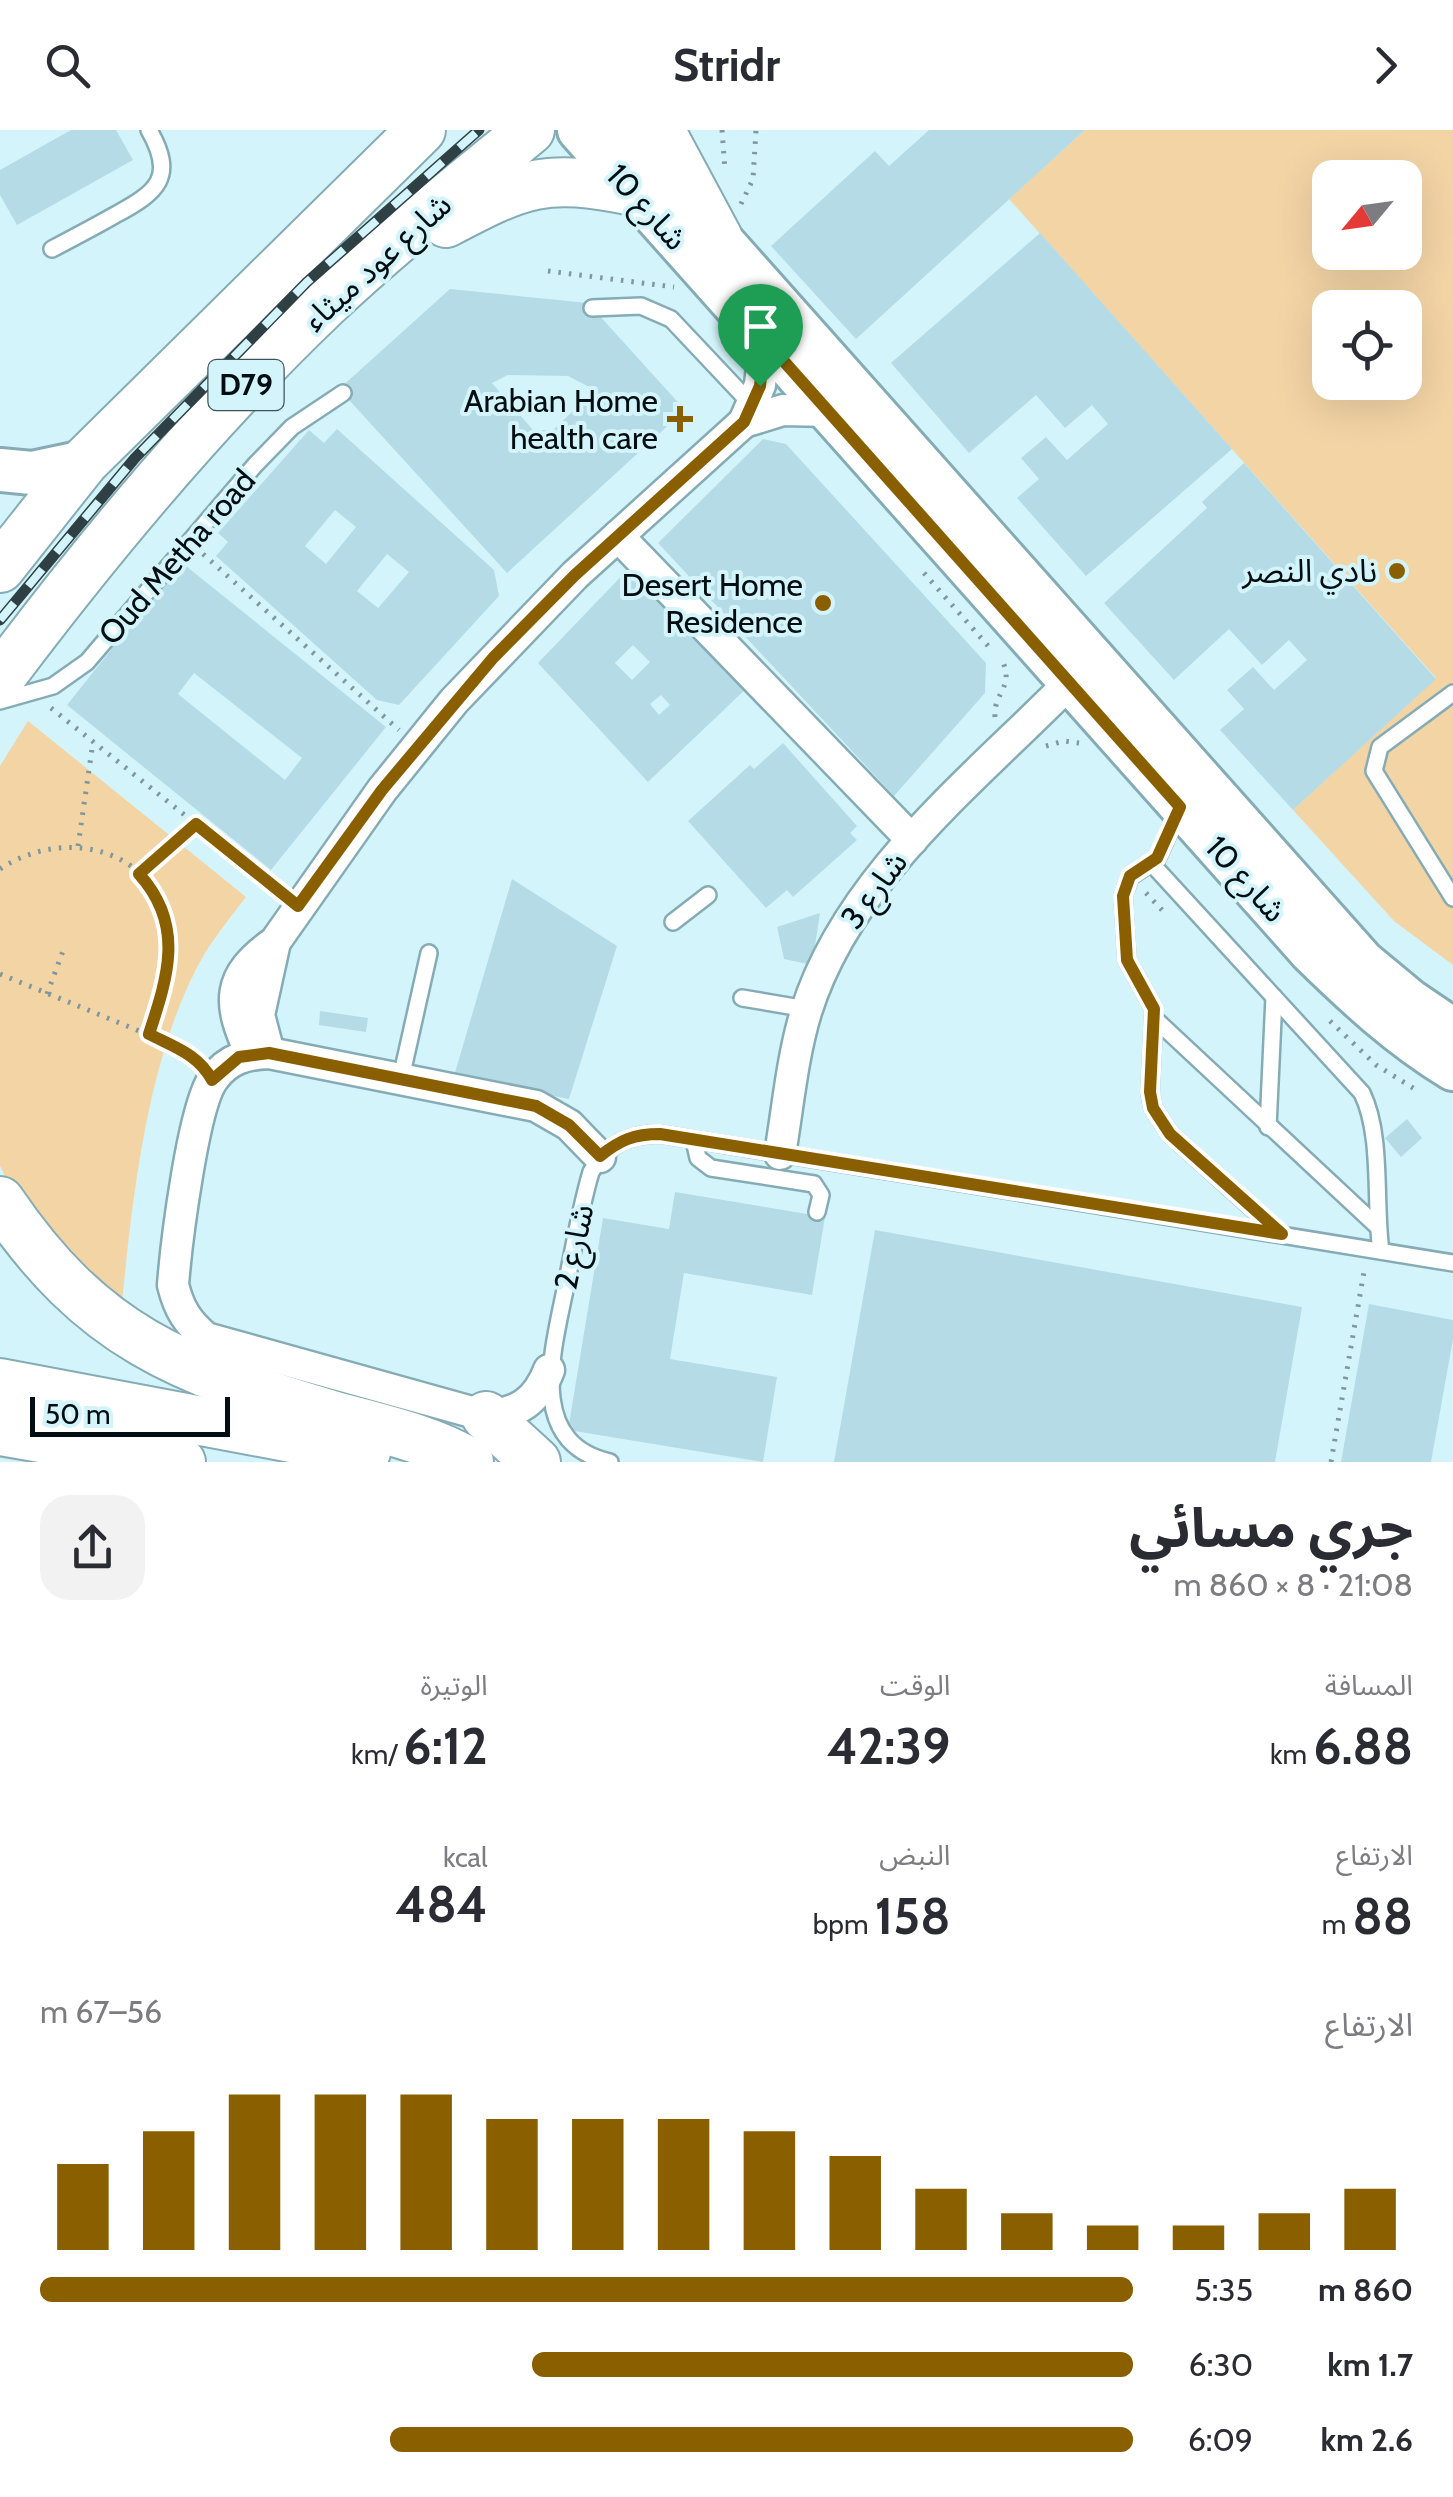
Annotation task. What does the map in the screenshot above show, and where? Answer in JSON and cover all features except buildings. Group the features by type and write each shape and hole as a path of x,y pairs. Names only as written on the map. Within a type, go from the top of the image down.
{"main road":[{"name":"شارع عود ميثاء","path":"0,568 84,462 421,130"},
{"name":"شارع عود ميثاء","path":"17,686 142,500 232,400 326,303 530,130"},
{"name":"شارع 10","path":"578,130 1311,952 1365,1006 1413,1044 1436,1080"},
{"name":"شارع 10","path":"624,130 728,224 1363,962 1410,1002 1453,1030"},
{"path":"660,130 728,224"},
{"path":"326,303 444,224 522,187 566,180 633,191"},
{"path":"0,470 32,473 84,462"},
{"path":"0,1201 28,1243 74,1293 128,1336 188,1368 246,1390 439,1446 469,1462"},
{"path":"0,1383 429,1462"},
{"path":"486,1416 536,1462"},
{"path":"0,1431 181,1462"}],"street":[{"path":"260,1054 234,1011 236,986 258,954 276,942 298,906 416,746 493,658 749,414 760,386 765,340"},
{"path":"749,414 783,410 829,412"},
{"path":"618,536 912,840"},
{"name":"شارع 3","path":"780,1154 807,1010 854,910 912,840 1070,682"},
{"path":"549,1370 541,1390 526,1406 486,1416 206,1338 178,1306 173,1286 199,1111 212,1080 239,1057 260,1054 536,1106 569,1125 600,1156"}],"lane":[{"path":"52,250 144,200 157,187 163,171 162,153 148,130"},
{"path":"592,308 641,306 671,319 749,414"},
{"name":"Oud Metha road","path":"0,701 17,686 53,686 88,662 222,502 292,427 343,393"},
{"path":"1453,693 1380,746 1374,771 1453,898"},
{"path":"1180,807 1161,852 1152,864 1130,876 1123,896 1127,960 1150,998 1155,1020 1150,1092 1160,1122 1282,1234"},
{"path":"1152,864 1352,1080 1369,1108 1378,1227 1374,1250"},
{"path":"673,922 708,895"},
{"path":"401,1078 429,953"},
{"path":"1268,1127 1274,997"},
{"path":"742,998 807,1010"},
{"path":"1155,1020 1378,1227"},
{"path":"600,1156 617,1142 638,1134 694,1140 1453,1263"},
{"path":"694,1140 698,1158 711,1168 811,1182 820,1190 817,1212"},
{"name":"شارع 2","path":"549,1370 586,1189 600,1156"},
{"path":"549,1370 557,1419 564,1435 590,1457 610,1462"}],"path":[{"path":"728,224 752,178 756,130"},
{"path":"548,270 678,288"},
{"path":"189,542 416,746"},
{"path":"923,572 1005,665 1006,684 994,711 998,724 1012,741 1025,754 1064,741 1086,745"},
{"path":"17,686 298,906"},
{"path":"78,846 93,742"},
{"path":"139,874 196,824"},
{"path":"0,868 33,852 78,846 100,849 122,859 139,874 164,911 169,937 164,990 149,1034"},
{"path":"46,994 64,951"},
{"path":"0,974 149,1034 194,1057 212,1080"},
{"path":"1324,1014 1350,1044 1376,1065 1436,1080"},
{"path":"1331,1462 1374,1250"}],"shaded area":[{"name":"نادي النصر","path":"1085,130 1453,130 1453,965 1394,921 1293,810 1436,678 1009,199"},
{"path":"28,721 246,897 205,953 169,1035 145,1128 121,1313 11,1188 0,1166 0,766"}],"railway":[{"path":"0,620 135,458 307,282 479,130"}],"place":[{"name":"Arabian Home health care","path":"680,419"},
{"name":"نادي النصر","path":"1397,571"},
{"name":"Desert Home Residence","path":"823,603"}],"route":[{"path":"765,340 1180,807 1161,852 1152,864 1130,876 1123,896 1127,960 1154,1009 1150,1092 1153,1108 1170,1134 1282,1234 660,1134 638,1134 617,1142 600,1156 569,1125 536,1106 269,1053 239,1057 212,1080 194,1057 149,1034 164,990 169,937 164,911 139,874 196,824 298,906 382,790 454,701 575,575 744,422 760,386 765,340"}]}
